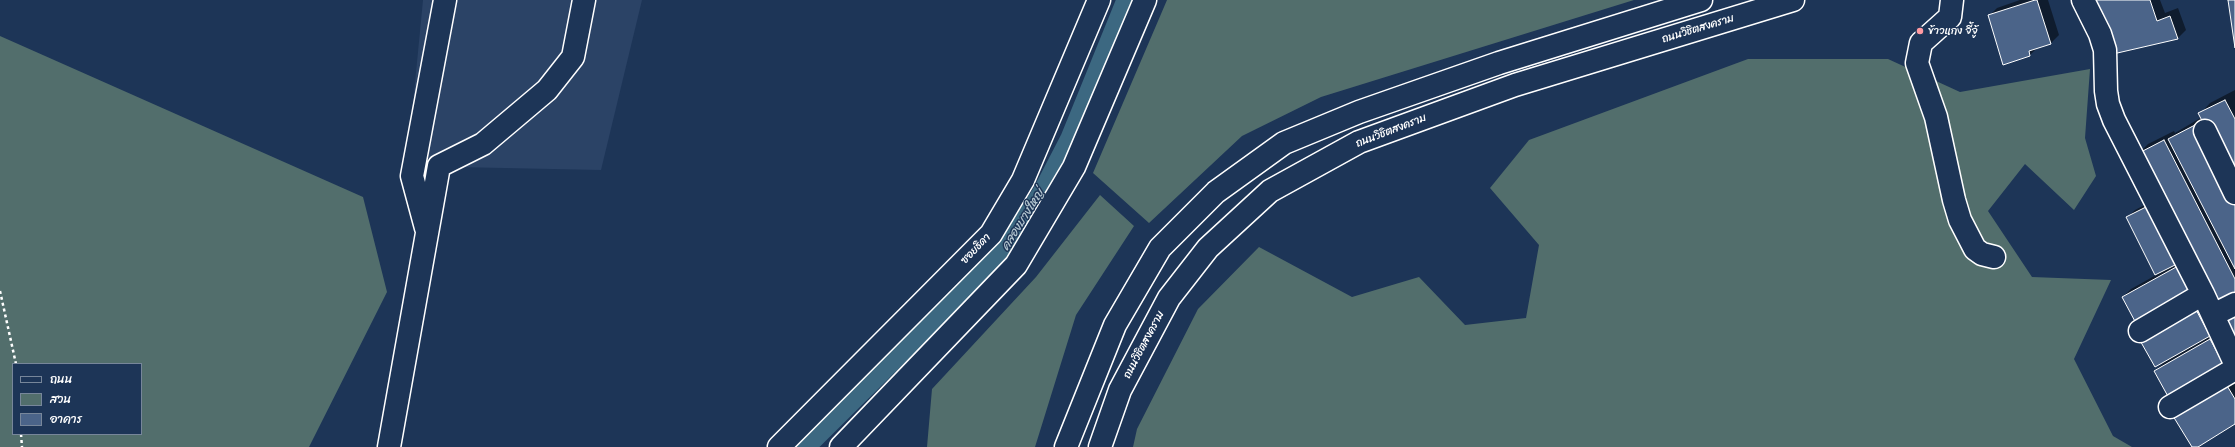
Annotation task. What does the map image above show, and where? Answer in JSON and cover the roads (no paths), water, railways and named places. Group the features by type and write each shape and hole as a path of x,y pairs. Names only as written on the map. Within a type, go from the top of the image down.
{"street":[{"path":"427,233 412,176 445,0"},
{"path":"389,447 439,166 483,144 547,90 573,57 584,0"},
{"name":"ซอยธิดา","path":"779,447 991,234 1023,180 1099,0"},
{"path":"841,447 1016,265 1074,167 1145,0"},
{"path":"1066,447 1115,325 1160,248 1216,192 1278,147 1359,112 1462,76 1701,0"},
{"name":"ถนนวิชิตสงคราม","path":"1100,447 1120,390 1169,298 1208,248 1270,191 1359,142 1515,85 1793,0"},
{"path":"1952,0 1950,17 1921,42 1917,63 1936,117 1954,200 1960,220 1975,249 1982,254 1994,257"},
{"path":"2084,0 2100,34 2105,50 2106,92 2108,104 2114,120 2203,294 2235,363"},
{"path":"2205,131 2235,193"},
{"path":"2140,331 2203,294"},
{"path":"2213,315 2235,304"},
{"path":"2170,407 2235,369"}],"waterway":[{"name":"คลองบางใหญ่","path":"806,447 1004,251 1041,194 1070,138 1126,0"}],"place":[{"name":"ข้าวแกง จี้จู้","path":"1920,31"}]}
